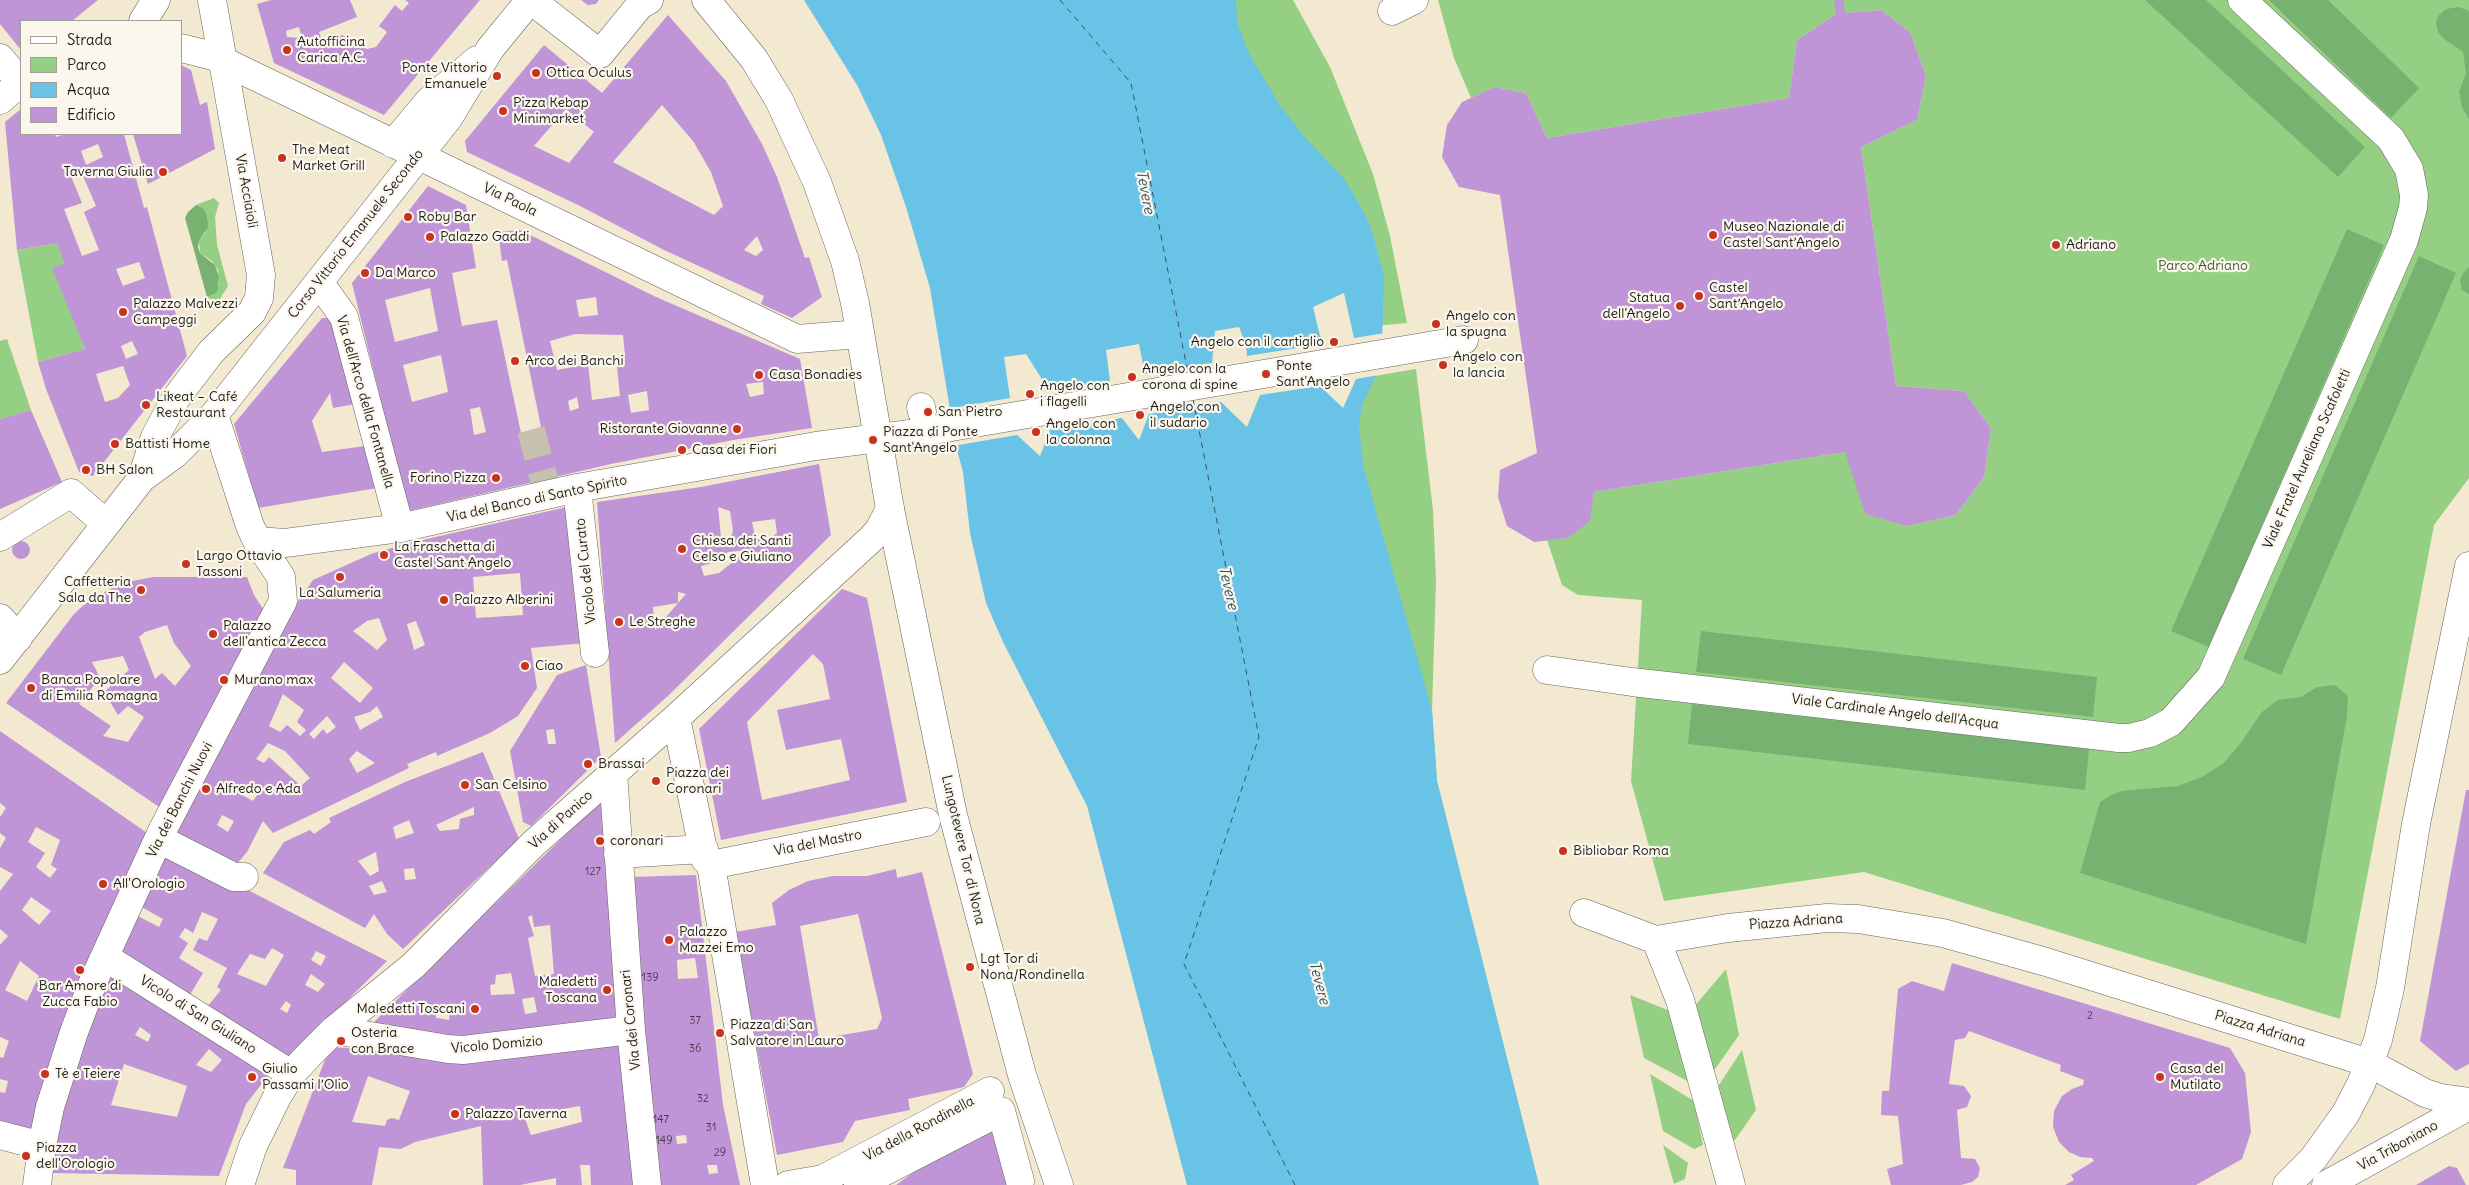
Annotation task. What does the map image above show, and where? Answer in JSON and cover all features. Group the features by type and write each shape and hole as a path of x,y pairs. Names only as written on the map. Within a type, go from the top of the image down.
{"street":[{"path":"144,20 156,0"},
{"name":"Via Acciaioli","path":"142,478 155,437 171,405 211,352 248,318 259,298 262,282 212,0"},
{"path":"530,0 600,54 640,5 649,0"},
{"name":"Corso Vittorio Emanuele Secondo","path":"142,478 175,454 214,415 456,106 490,49 530,0"},
{"path":"706,0 754,59 793,127 817,182 845,261 860,334 890,509"},
{"name":"Viale Fratel Aureliano Scafoletti","path":"2119,738 2129,738 2150,733 2171,722 2211,677 2412,220 2414,195 2409,169 2391,139 2242,0"},
{"name":"Via Paola","path":"182,48 198,51 224,62 797,339 860,334"},
{"name":"Corso Vittorio Emanuele Secondo","path":"393,144 429,101 490,49"},
{"path":"0,58 20,81"},
{"path":"0,100 20,83"},
{"name":"Via dell'Arco della Fontanella","path":"319,282 344,317 400,528"},
{"path":"879,439 925,417 1451,342"},
{"path":"214,415 245,514 257,541"},
{"name":"Via del Banco di Santo Spirito","path":"257,541 285,543 400,528 577,488 816,446 879,439"},
{"path":"0,660 142,478"},
{"name":"Vicolo del Curato","path":"577,488 595,653"},
{"path":"0,538 71,493 105,523"},
{"name":"Via di Panico","path":"240,1185 262,1126 291,1074 334,1030 414,965 533,844 676,718 875,535 890,509"},
{"name":"Lungotevere Tor di Nona","path":"890,509 953,815 1022,1075 1059,1185"},
{"name":"Via dei Banchi Nuovi","path":"36,1185 42,1146 54,1094 68,1048 104,956 159,839 283,602 281,577 257,541"},
{"path":"2287,1185 2313,1158 2346,1113 2378,1040 2390,988 2416,824 2469,566"},
{"path":"0,618 18,638"},
{"name":"Viale Cardinale Angelo dell'Acqua","path":"1547,670 2119,738"},
{"path":"676,718 708,857 764,1176"},
{"path":"613,773 618,854 708,857"},
{"name":"Via del Mastro","path":"708,857 926,822"},
{"path":"159,839 234,877 244,876"},
{"name":"Via dei Coronari","path":"618,854 631,1030 647,1185"},
{"path":"1584,913 1656,940 1680,1000 1731,1185"},
{"name":"Piazza Adriana","path":"1656,940 1728,928 1827,918 1858,919 1933,932 2046,962 2369,1063 2426,1093 2469,1104"},
{"name":"Vicolo di San Giuliano","path":"104,956 291,1074"},
{"name":"Vicolo Domizio","path":"334,1030 448,1050 463,1050 631,1030"},
{"name":"Via della Rondinella","path":"853,1176 996,1101 1020,1181"},
{"name":"Via Triboniano","path":"2326,1185 2469,1104"},
{"path":"0,1135 42,1146"},
{"path":"788,1185 824,1182 853,1176"}],"green space":[{"path":"1211,0 1293,0 1330,67 1373,174 1390,236 1407,323 1384,325 1371,321"},
{"name":"Parco Adriano","path":"1438,0 2469,0 2469,478 2434,525 2340,1019 1864,872 1664,901 1631,781 1642,600 1578,595 1562,585 1547,540 1568,538 1590,516 1594,492 1845,452 1907,526 1956,515 1984,477 1991,428 1964,391 1896,386 1861,147 1917,120 1926,76 1910,32 1881,10 1836,14 1797,40 1789,98 1547,138 1526,93 1495,87 1471,98 1454,58"},
{"path":"2145,0 2206,0 2365,147 2338,177"},
{"path":"2269,0 2328,0 2419,88 2391,118"},
{"path":"2459,7 2469,11 2469,119 2462,107 2459,92 2466,73 2463,52 2444,39 2438,32 2436,23 2438,16 2446,9"},
{"path":"214,198 219,203 215,217 217,245 228,286 220,299 214,301 207,297 214,294 219,285 218,270 212,261 200,253 199,241 205,233 208,222 203,208 196,205"},
{"path":"196,205 203,208 208,222 208,227 199,241 198,247 200,253 215,265 219,277 218,290 207,297 185,218 188,212"},
{"path":"2347,229 2384,245 2209,647 2171,631"},
{"path":"57,243 64,263 53,268 85,349 38,362 17,250"},
{"path":"2419,256 2456,273 2281,675 2243,659"},
{"path":"2469,267 2469,294 2462,290 2460,280 2463,273"},
{"path":"7,339 31,410 0,419 0,341"},
{"path":"1416,369 1433,510 1436,580 1432,710 1437,781 1539,1185 1371,592 1355,387 1356,379"},
{"path":"1701,631 2097,677 2093,717 1696,672"},
{"path":"2335,685 2348,696 2347,716 2306,944 2080,873 2100,802 2122,791 2178,786 2202,777 2224,763 2262,712 2278,700 2301,697 2317,687"},
{"path":"1692,704 2089,749 2085,790 1688,744"},
{"path":"1726,969 1739,1035 1711,1075 1693,1008"},
{"path":"1630,995 1675,1013 1691,1083 1644,1058"},
{"path":"1742,1050 1756,1110 1735,1140 1722,1135 1713,1094"},
{"path":"1650,1074 1694,1101 1703,1145 1694,1149 1663,1131"},
{"path":"1663,1145 1688,1163 1685,1179 1674,1184"}],"water":[{"name":"Tevere","path":"804,0 1236,0 1237,21 1247,50 1281,107 1304,136 1344,179 1359,203 1370,225 1384,275 1382,345 1376,375 1362,405 1359,426 1363,465 1432,710 1437,781 1539,1185 1187,1185 1087,806 1003,642 986,603 970,533 963,472 956,446 930,288 906,207 881,135 857,85"}],"pier":[{"name":"Ponte Sant'Angelo","path":"1344,293 1354,338 1386,333 1379,375 1356,379 1343,408 1320,386 1260,395 1247,427 1221,402 1149,414 1139,440 1122,418 1050,430 1040,456 1017,435 953,446 947,409 1010,398 1004,357 1026,354 1043,381 1045,391 1110,381 1106,350 1139,344 1145,374 1212,363 1215,331 1239,327 1246,345 1247,356 1322,344 1313,307"}],"building":[{"path":"0,0 98,0 73,20 20,20 20,49 0,24"},
{"path":"271,0 350,0 357,17 319,32 323,43 342,35 367,49 376,47 387,32 379,26 395,5 402,11 409,3 405,0 480,0 384,115 274,63 257,4","holes":["299,27 302,38 287,37 286,31"]},
{"path":"581,0 599,0 596,4 588,5"},
{"name":"Castel Sant’Angelo","path":"1834,0 1843,0 1845,13 1881,10 1910,32 1926,76 1917,120 1861,147 1896,386 1964,391 1991,428 1984,477 1956,515 1907,526 1865,514 1845,452 1594,492 1590,521 1568,538 1534,542 1507,526 1498,497 1500,470 1537,453 1500,195 1459,187 1442,157 1447,125 1462,102 1495,87 1526,93 1547,138 1789,98 1797,40 1836,14"},
{"path":"668,15 726,81 762,144 777,177 805,258 809,257 822,297 792,318 761,304 764,296 664,250 580,206 467,152 465,141 544,45 602,93","holes":["662,105 693,141 711,172 723,206 714,215 613,162","566,109 594,132 569,163 534,146","757,236 763,250 756,256 744,250"]},
{"path":"182,66 191,70 200,105 207,102 215,149 148,184 133,135 182,135"},
{"path":"20,110 20,135 55,135 56,137 62,135 124,135 144,208 147,207 187,356 93,476 79,472 46,389 38,362 85,349 52,268 64,263 57,243 17,250 5,122","holes":["98,144 103,157 86,165 81,151","80,169 96,206 84,212 99,250 82,256 64,209 82,203 70,174","139,262 145,278 123,286 116,269","132,341 138,354 126,359 121,346","123,366 130,385 118,398 105,402 96,374"]},
{"path":"428,186 466,205 476,268 452,273 462,326 497,320 521,433 541,427 507,260 502,261 498,232 520,230 656,297 800,359 812,428 733,440 611,464 408,511 352,283","holes":["430,288 438,331 395,342 385,300","596,297 598,315 579,317 576,300","575,334 623,335 625,355 616,357 620,396 592,400 588,364 557,370 550,341","441,355 448,392 412,402 403,365","763,382 764,394 750,397 746,384","647,391 649,410 631,413 628,395","577,397 579,408 570,411 568,401","480,407 486,432 474,435 470,409"]},
{"path":"322,318 329,318 334,324 355,404 333,408 330,393 312,421 322,452 365,446 377,488 258,508 234,424"},
{"path":"31,410 62,482 0,509 0,419"},
{"path":"819,464 831,535 669,695 615,743 597,502 701,487","holes":["718,507 730,511 733,531 729,543 721,538","775,519 777,533 764,544 755,536 752,522","748,550 719,573 704,576 701,566 712,563 728,552","678,592 686,594 678,603","678,603 655,630 653,607"]},
{"path":"571,506 585,643 531,648 537,688 518,716 490,733 437,756 436,752 407,764 409,768 273,833 263,821 247,852 231,871 167,839 275,634 313,580 371,554 405,544","holes":["520,573 523,615 476,618 473,577","379,618 387,640 377,650 353,631 367,621","416,621 425,645 414,650 407,624","344,662 373,688 360,703 331,678","283,694 304,710 297,722 306,730 300,736 287,725 280,732 269,726","377,706 383,717 360,730 354,717 370,712","327,716 336,727 327,734 323,729 314,739 309,734","268,743 285,751 310,778 301,786 269,757 264,763 256,759","357,751 375,763 357,773 349,759","249,785 260,791 253,801 242,795","222,815 234,821 228,832 217,825"]},
{"path":"21,541 27,544 30,550 27,556 21,559 15,556 12,550 15,544"},
{"path":"153,577 247,577 254,595 267,615 165,811 6,703 74,614 85,604 118,584","holes":["167,625 174,643 191,666 175,686 162,673 155,679 139,637 145,632","123,656 129,670 104,692 118,715 128,706 144,717 128,742 103,736 111,726 79,704 100,678 92,662"]},
{"path":"842,589 867,598 907,802 721,840 699,729","holes":["813,654 823,664 830,699 777,710 786,750 841,739 850,780 762,800 747,722"]},
{"path":"586,665 601,757 531,826 523,822 510,751 557,675","holes":["554,729 556,744 548,744 546,730"]},
{"path":"0,731 150,835 30,1134 0,1126 0,1092 5,1093 8,1081 0,1079 0,1057 3,1058 9,1041 0,1037 0,945 8,936 0,929 0,891 13,874 0,867 0,848 6,838 0,833 0,817 6,808 0,803","holes":["36,827 60,840 51,865 57,869 50,878 36,867 45,853 28,842","31,897 51,911 39,925 22,910","20,961 39,976 27,1001 5,990"]},
{"path":"483,752 519,839 403,949 387,934 374,914 365,928 263,873 284,842 310,830 314,834 331,822 329,818 405,782","holes":["474,807 474,815 460,819 459,829 440,831 436,825","409,820 414,833 396,839 393,827","376,852 379,871 370,876 358,861","414,868 416,879 405,880 404,869","382,881 387,892 374,895 369,886"]},
{"path":"2466,790 2469,790 2469,1064 2456,1071 2420,1041"},
{"path":"598,803 602,805 617,1014 606,1027 461,1043 373,1032 375,1021","holes":["532,915 534,927 550,925 554,974 535,976 528,938 534,936 528,917","511,973 515,994 491,995 490,985 495,984 496,975","534,997 537,1012 525,1014 522,999","436,1010 450,1012 449,1020 436,1018"]},
{"path":"163,846 387,961 284,1063 203,1012 221,990 217,987 227,968 193,950 199,938 207,941 218,919 202,912 193,933 185,928 179,937 188,943 179,958 203,973 188,998 115,959 134,914 159,927 163,919 138,905","holes":["272,948 284,955 266,986 237,974 250,954 265,959","316,951 326,956 321,966 311,960","311,974 325,984 318,992 305,985","286,1001 291,1005 287,1013 280,1009"]},
{"path":"896,869 897,878 922,872 973,1074 964,1087 908,1099 910,1110 855,1121 843,1142 777,1155 735,932 776,925 772,903 789,890 808,881 833,876 867,876","holes":["858,914 882,1018 877,1029 819,1039 800,926"]},
{"path":"696,875 723,1105 740,1185 655,1185 630,877","holes":["695,958 698,978 678,979 677,960","686,1135 687,1143 677,1144 676,1136","707,1165 717,1165 718,1173 709,1174"]},
{"name":"Casa del Mutilato","path":"1952,963 2230,1048 2245,1073 2251,1132 2242,1159 2196,1185 2065,1185 2074,1180 2071,1175 2094,1161 2092,1158 2080,1157 2069,1152 2059,1142 2053,1127 2054,1111 2062,1096 2072,1089 2083,1085 2084,1080 2060,1071 2061,1065 1969,1031 1965,1038 1955,1040 1949,1084 1964,1086 1971,1096 1967,1107 1957,1110 1961,1158 1975,1159 1980,1168 1978,1177 1972,1182 1961,1185 1891,1185 1887,1169 1903,1164 1898,1116 1881,1115 1882,1091 1889,1091 1898,989 1912,981 1944,991"},
{"path":"111,967 275,1067 246,1104 219,1176 51,1173 56,1106","holes":["140,1027 151,1035 148,1042 135,1035","209,1049 222,1060 211,1072 196,1065","124,1064 187,1086 177,1117 111,1105"]},
{"path":"620,1036 637,1185 591,1185 590,1165 580,1165 582,1185 556,1185 556,1178 520,1185 483,1185 481,1126 415,1142 401,1149 379,1147 372,1185 296,1185 296,1170 283,1168 330,1047 365,1049","holes":["368,1076 410,1091 399,1120 392,1118 387,1120 385,1126 352,1122","580,1106 582,1122 531,1135 525,1119 547,1112"]},
{"path":"1000,1120 1014,1185 896,1185 944,1150"},
{"path":"2449,1166 2457,1168 2466,1185 2416,1185"}],"ferry route":[{"path":"1060,0 1131,83 1188,373"},
{"path":"1193,399 1259,737 1184,964 1295,1185"}],"tunnel":[{"path":"531,430 548,495"}],"place":[{"name":"Autofficina Carica A.C.","path":"287,50"},
{"name":"Ottica Oculus","path":"536,73"},
{"name":"Ponte Vittorio Emanuele","path":"497,76"},
{"name":"Pizza Kebap Minimarket","path":"503,111"},
{"name":"The Meat Market Grill","path":"282,158"},
{"name":"Taverna Giulia","path":"163,172"},
{"name":"Roby Bar","path":"408,217"},
{"name":"Museo Nazionale di Castel Sant’Angelo","path":"1713,235"},
{"name":"Palazzo Gaddi","path":"430,237"},
{"name":"Adriano","path":"2056,245"},
{"name":"Da Marco","path":"365,273"},
{"name":"Castel Sant’Angelo","path":"1699,296"},
{"name":"Statua dell'Angelo","path":"1680,306"},
{"name":"Palazzo Malvezzi Campeggi","path":"123,312"},
{"name":"Angelo con la spugna","path":"1436,324"},
{"name":"Angelo con il cartiglio","path":"1334,342"},
{"name":"Arco dei Banchi","path":"515,361"},
{"name":"Angelo con la lancia","path":"1443,365"},
{"name":"Ponte Sant'Angelo","path":"1266,374"},
{"name":"Casa Bonadies","path":"759,375"},
{"name":"Angelo con la corona di spine","path":"1132,377"},
{"name":"Angelo con i flagelli","path":"1030,394"},
{"name":"Likeat – Café Restaurant","path":"146,405"},
{"name":"San Pietro","path":"928,412"},
{"name":"Angelo con il sudario","path":"1140,415"},
{"name":"Ristorante Giovanne","path":"737,429"},
{"name":"Angelo con la colonna","path":"1036,432"},
{"name":"Piazza di Ponte Sant'Angelo","path":"873,440"},
{"name":"Battisti Home","path":"115,444"},
{"name":"Casa dei Fiori","path":"682,450"},
{"name":"BH Salon","path":"86,470"},
{"name":"Forino Pizza","path":"496,478"},
{"name":"Chiesa dei Santi Celso e Giuliano","path":"682,549"},
{"name":"La Fraschetta di Castel Sant Angelo","path":"384,555"},
{"name":"Largo Ottavio Tassoni","path":"186,564"},
{"name":"La Salumeria","path":"340,577"},
{"name":"Caffetteria Sala da The","path":"141,590"},
{"name":"Palazzo Alberini","path":"444,600"},
{"name":"Le Streghe","path":"619,622"},
{"name":"Palazzo dell'antica Zecca","path":"213,634"},
{"name":"Ciao","path":"525,666"},
{"name":"Murano max","path":"224,680"},
{"name":"Banca Popolare di Emilia Romagna","path":"31,688"},
{"name":"Brassai","path":"588,764"},
{"name":"Piazza dei Coronari","path":"656,781"},
{"name":"San Celsino","path":"465,785"},
{"name":"Alfredo e Ada","path":"206,789"},
{"name":"coronari","path":"600,841"},
{"name":"Bibliobar Roma","path":"1563,851"},
{"name":"All'Orologio","path":"103,884"},
{"name":"Palazzo Mazzei Emo","path":"669,940"},
{"name":"Lgt Tor di Nona/Rondinella","path":"970,967"},
{"name":"Bar Amore di Zucca Fabio","path":"80,970"},
{"name":"Maledetti Toscana","path":"607,990"},
{"name":"Maledetti Toscani","path":"475,1009"},
{"name":"Piazza di San Salvatore in Lauro","path":"720,1033"},
{"name":"Osteria con Brace","path":"341,1041"},
{"name":"Tè e Teiere","path":"45,1074"},
{"name":"Giulio Passami l’Olio","path":"252,1077"},
{"name":"Casa del Mutilato","path":"2160,1077"},
{"name":"Palazzo Taverna","path":"455,1114"},
{"name":"Piazza dell'Orologio","path":"26,1156"}]}
